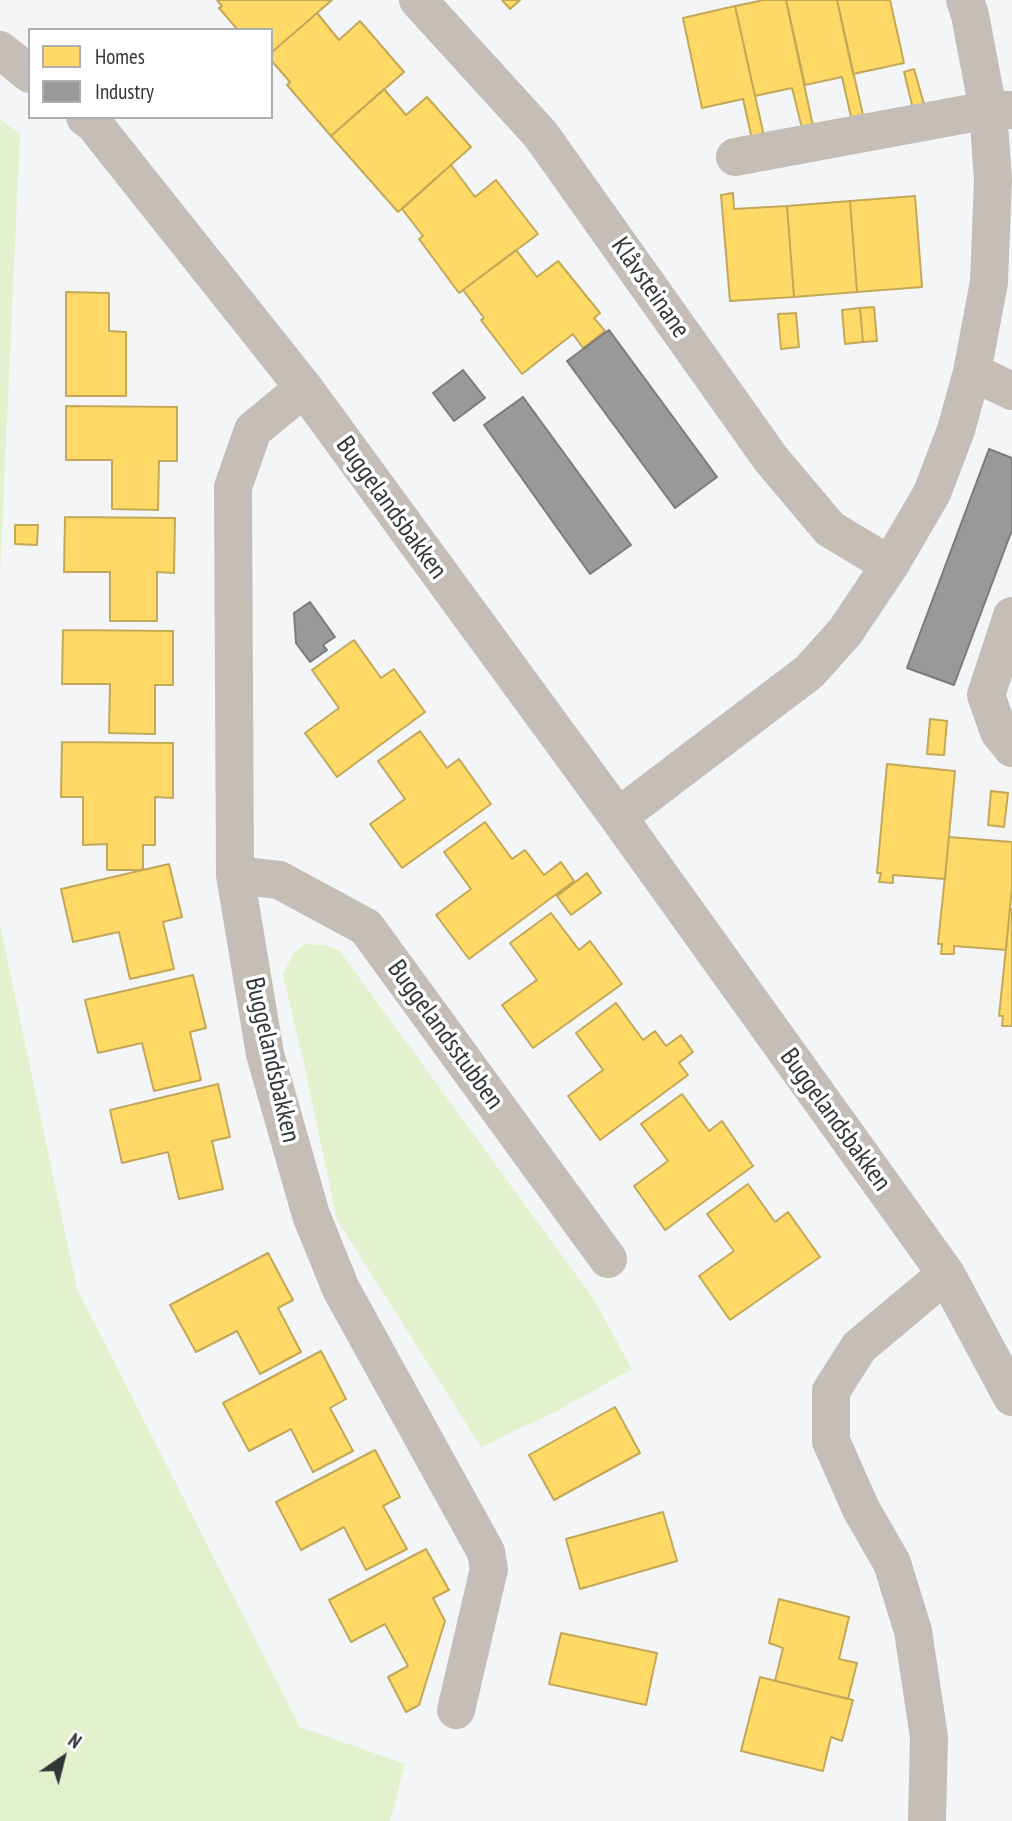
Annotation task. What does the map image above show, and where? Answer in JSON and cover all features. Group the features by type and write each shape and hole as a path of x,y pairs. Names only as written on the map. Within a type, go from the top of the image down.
{"street":[{"name":"Klåvsteinane","path":"418,0 541,135 771,459 830,529 890,565"},
{"path":"618,817 809,672 845,632 890,565 932,493 956,430 972,372 989,282 993,180 1000,110 965,0"},
{"path":"0,50 28,72"},
{"path":"735,157 1000,110"},
{"name":"Buggelandsbakken","path":"88,119 304,388 618,817 946,1275 1012,1396"},
{"path":"972,372 1012,391"},
{"name":"Buggelandsbakken","path":"304,388 253,430 233,487 235,875 265,1054 311,1215 341,1289 486,1552 489,1569 487,1582 456,1710"},
{"path":"1012,616 986,695 999,732 1012,748"},
{"name":"Buggelandsstubben","path":"235,875 279,880 366,927 608,1259"},
{"path":"927,1821 929,1737 913,1631 892,1563 861,1509 831,1441 831,1391 859,1348 946,1275"},
{"name":"Buggelandsbakken","path":"946,1275 1012,1340"}],"green space":[{"path":"0,119 20,134 0,575"},
{"path":"0,925 77,1289 300,1727 405,1764 390,1821 0,1821"},
{"path":"304,944 324,945 339,950 593,1298 632,1369 557,1411 481,1447 337,1220 283,975 292,955"}],"building: Homes":[{"path":"217,0 332,0 273,51 273,28 236,28 219,8 222,6"},
{"path":"502,0 520,0 510,9"},
{"path":"764,0 786,0 813,126 802,128 792,88 755,96 735,6"},
{"path":"786,0 837,0 863,115 851,117 842,77 805,85"},
{"path":"837,0 890,0 904,63 853,74"},
{"path":"735,6 764,136 752,139 743,99 702,108 683,18"},
{"path":"317,13 339,40 360,21 404,72 331,136 287,85 290,82 273,62 273,51"},
{"path":"914,69 926,111 914,113 904,72"},
{"path":"384,89 406,115 427,97 471,147 398,212 331,136"},
{"path":"451,165 475,197 496,180 538,234 459,293 419,239 423,236 402,209"},
{"path":"733,193 734,209 787,206 794,297 730,301 721,195"},
{"path":"915,196 922,287 857,292 850,201"},
{"path":"850,201 857,292 794,297 787,206"},
{"path":"516,250 537,277 558,261 600,313 594,318 605,331 583,348 573,334 522,374 481,320 484,318 463,290"},
{"path":"66,292 109,293 109,331 126,332 126,396 66,396"},
{"path":"874,307 877,341 863,342 860,308"},
{"path":"860,308 863,342 845,344 842,310"},
{"path":"796,313 799,347 781,349 778,314"},
{"path":"66,406 177,407 177,461 159,461 158,510 112,509 112,460 66,460"},
{"path":"65,517 175,518 174,573 157,572 157,621 110,621 110,572 64,572"},
{"path":"15,525 38,525 37,545 15,544"},
{"path":"63,630 173,631 173,685 155,685 155,734 109,733 110,684 62,684"},
{"path":"354,640 381,678 394,669 425,712 337,777 305,733 339,708 312,670"},
{"path":"930,719 947,721 944,755 927,754"},
{"path":"420,731 447,768 459,759 491,804 402,868 370,824 405,799 378,761"},
{"path":"62,742 173,743 173,798 155,797 155,845 143,845 143,870 107,870 107,844 83,845 83,797 61,797"},
{"path":"887,764 955,771 945,879 893,875 893,883 879,882 881,873 877,873"},
{"path":"991,791 1008,793 1004,827 988,825"},
{"path":"485,822 512,859 525,850 544,875 561,862 574,881 469,959 436,915 471,889 444,852"},
{"path":"949,837 1012,842 1012,887 1006,950 954,946 954,954 941,954 942,944 938,944"},
{"path":"169,864 182,917 163,922 174,969 130,979 119,932 73,942 61,889"},
{"path":"587,873 601,893 571,915 557,896"},
{"path":"1010,909 1012,1026 1002,1026 1003,1016 999,1016"},
{"path":"551,913 579,950 590,941 622,984 533,1048 502,1005 537,980 510,943"},
{"path":"193,975 206,1028 190,1032 201,1080 154,1091 142,1043 98,1053 85,1000"},
{"path":"616,1003 643,1040 655,1031 666,1046 681,1035 693,1052 679,1063 688,1075 600,1140 568,1096 603,1070 576,1033"},
{"path":"218,1084 230,1137 212,1141 223,1189 179,1199 168,1152 122,1163 110,1110"},
{"path":"682,1094 709,1131 722,1121 753,1166 665,1230 634,1186 668,1161 641,1124"},
{"path":"748,1184 775,1222 788,1212 820,1257 730,1320 699,1276 734,1251 707,1214"},
{"path":"268,1253 293,1300 278,1308 301,1352 260,1374 237,1331 196,1352 170,1305"},
{"path":"321,1351 346,1399 330,1408 353,1451 313,1472 291,1429 249,1451 223,1403"},
{"path":"615,1407 640,1453 554,1500 529,1455"},
{"path":"375,1450 400,1497 383,1506 407,1549 366,1570 344,1527 301,1550 276,1502"},
{"path":"663,1512 677,1561 580,1589 566,1539"},
{"path":"426,1549 449,1590 433,1598 445,1621 419,1705 406,1712 388,1677 408,1666 385,1624 351,1642 329,1600"},
{"path":"779,1599 849,1617 839,1659 857,1663 848,1699 775,1681 783,1648 769,1643"},
{"path":"561,1633 657,1653 646,1705 549,1684"},
{"path":"760,1677 853,1700 842,1741 831,1737 823,1771 741,1751"}],"building: Industry":[{"path":"609,330 717,477 675,508 567,361"},
{"path":"463,370 485,398 454,421 433,393"},
{"path":"523,397 631,545 590,574 484,425"},
{"path":"989,449 1012,458 1012,530 954,685 907,668"},
{"path":"310,602 335,637 323,645 327,650 310,662 296,643 294,613"}]}
